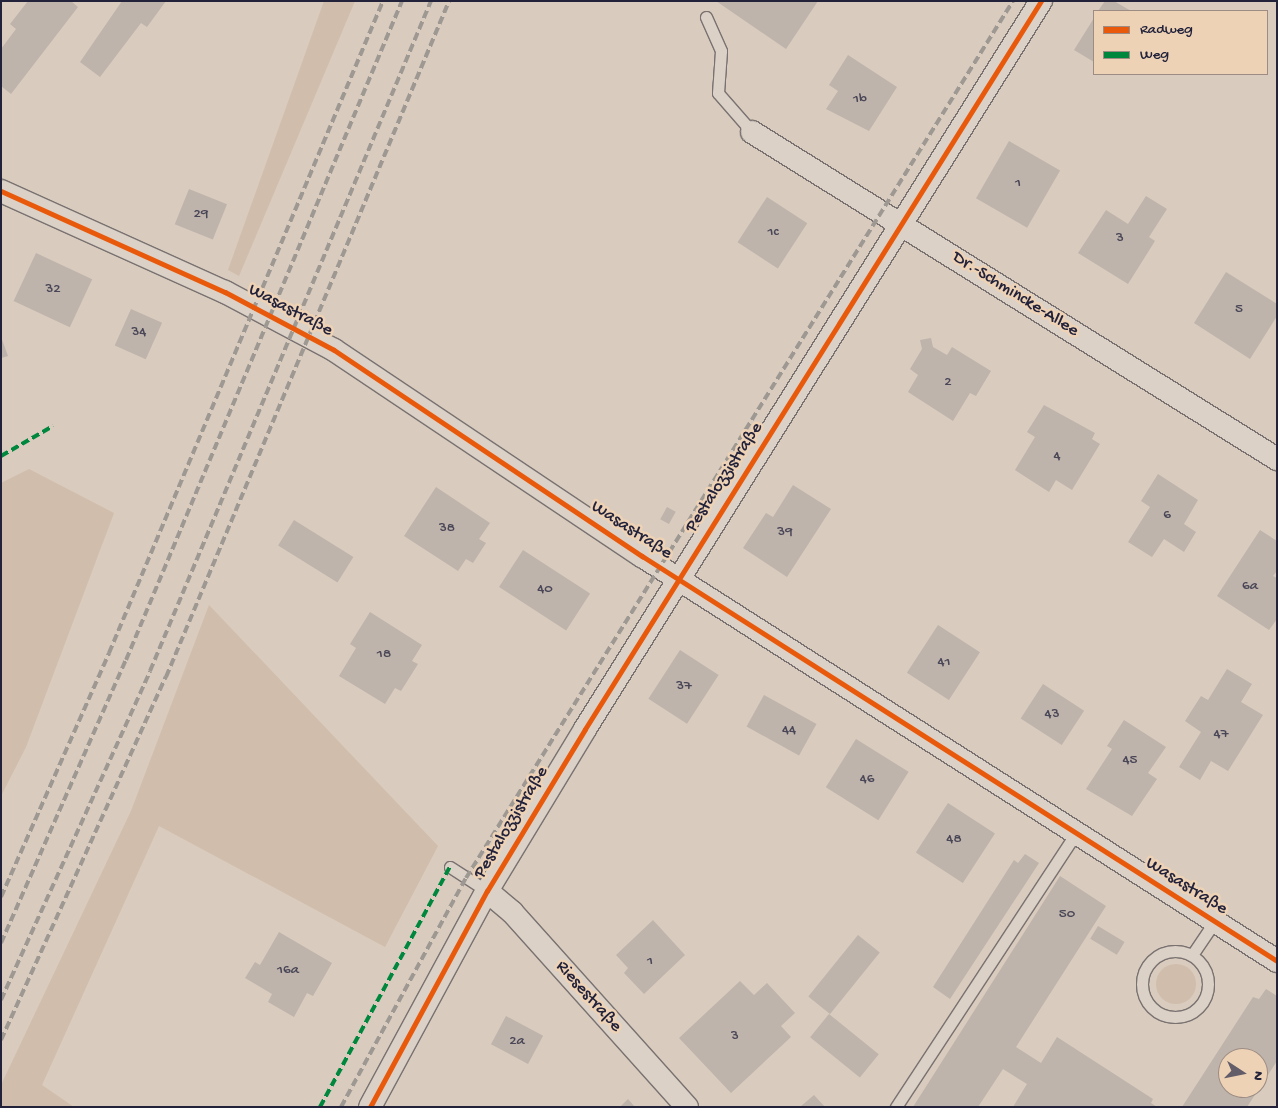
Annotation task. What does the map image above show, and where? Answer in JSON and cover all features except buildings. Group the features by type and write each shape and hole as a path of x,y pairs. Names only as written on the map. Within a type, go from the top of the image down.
{"street":[{"name":"Pestalozzistraße","path":"370,1107 487,892 677,578 903,225 1041,1"},
{"name":"Dr.-Schmincke-Allee","path":"752,132 1277,459"},
{"name":"Wasastraße","path":"1,192 225,292 334,350 677,578 1075,834 1277,961"},
{"name":"Riesestraße","path":"487,892 512,912 687,1107"}],"lane":[{"path":"706,18 721,51 718,92 752,132"},
{"path":"896,1107 1075,834"},
{"path":"450,867 487,892"},
{"path":"1192,955 1214,922"},
{"path":"1167,951 1192,955 1205,968 1209,980 1206,998 1194,1010 1179,1018 1156,1012 1142,991 1145,969 1157,955 1167,951"}],"shaded area":[{"path":"324,1 355,1 239,276 228,270"},
{"path":"29,469 114,513 26,747 1,796 1,483"},
{"path":"209,605 438,846 385,947 159,826 42,1085 74,1107 1,1107 1,1085 131,811"},
{"path":"1176,964 1187,967 1193,973 1196,984 1193,995 1187,1001 1176,1004 1165,1001 1159,995 1156,984 1159,973 1165,967"}],"railway":[{"path":"1,897 109,653 383,1"},
{"path":"1,943 126,660 402,1"},
{"path":"1,1000 150,671 431,1"},
{"path":"1,1040 166,677 449,1"},
{"path":"341,1107 466,878 1013,1"}],"marked path":[{"path":"1,456 53,426"},
{"path":"320,1107 450,867"}],"cycle path":[{"path":"370,1107 487,891 585,729 1041,1"},
{"path":"1,191 225,292 334,350 642,556 1277,961"}]}
